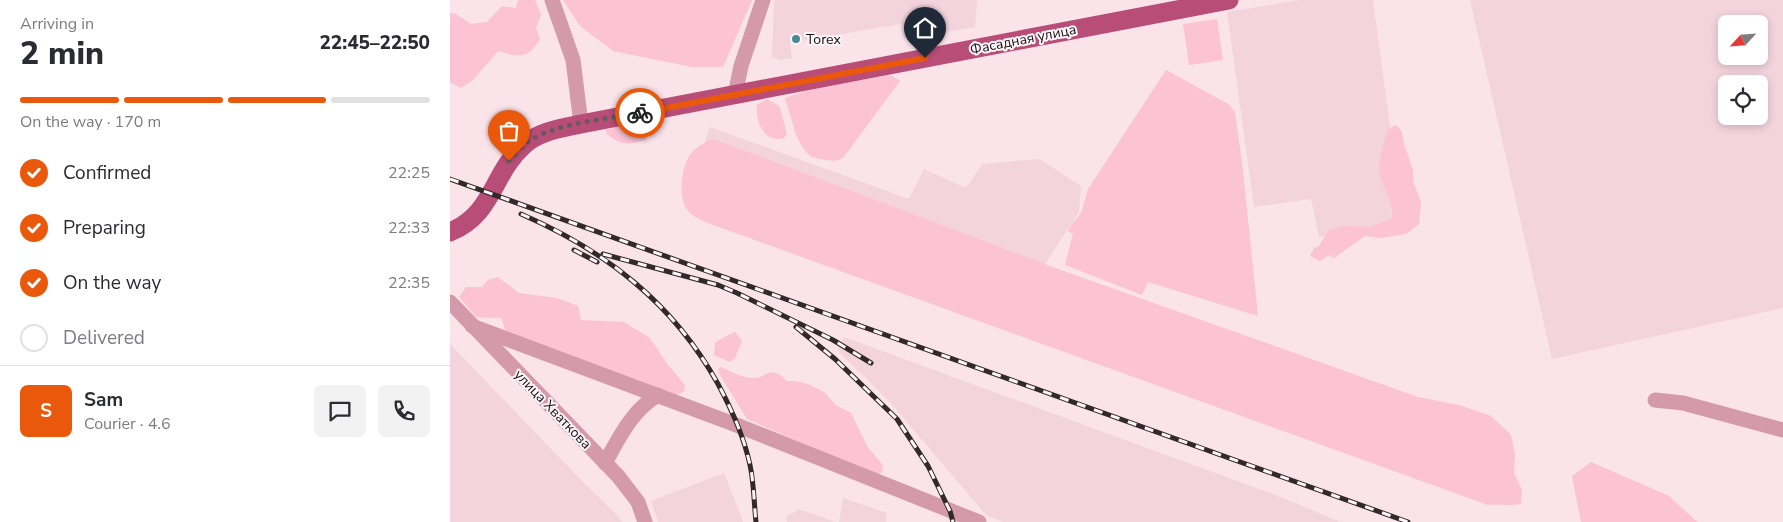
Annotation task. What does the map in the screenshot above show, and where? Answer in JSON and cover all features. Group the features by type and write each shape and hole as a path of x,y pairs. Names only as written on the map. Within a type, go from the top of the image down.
{"main road":[{"name":"Фасадная улица","path":"450,232 465,225 476,214 488,201 509,161 524,144 543,133 581,124 1229,0"}],"street":[{"path":"552,0 573,60 581,124"},
{"path":"735,95 741,66 763,0"},
{"name":"улица Хваткова","path":"450,302 605,462 634,496 646,522"},
{"path":"472,326 739,426 979,522"},
{"path":"605,462 637,410 649,400 658,396"},
{"path":"1655,400 1683,403 1783,430"}],"shaded area":[{"path":"518,0 535,0 541,15 536,27 540,39 531,51 527,54 512,55 498,51 473,80 461,88 450,82 450,13 456,14 471,24 487,22 502,6 516,8"},
{"path":"563,0 752,0 723,67 692,67 613,51 580,26"},
{"path":"775,0 977,0 975,27 904,39 901,24 790,43 792,58 780,60 772,57"},
{"path":"1299,0 1373,0 1390,126 1391,227 1319,237 1311,199 1254,207 1227,12"},
{"path":"1470,0 1783,0 1783,308 1552,359"},
{"path":"1217,19 1223,60 1189,65 1183,24"},
{"path":"1166,70 1230,105 1235,113 1258,316 1148,282 1142,295 1065,265 1073,234 1068,231 1081,213 1088,189"},
{"path":"891,75 900,81 843,158 835,161 825,160 812,157 807,153 796,135 785,98 814,88"},
{"path":"767,99 780,108 787,134 784,138 771,138 762,130 759,124 757,105"},
{"path":"635,122 648,126 646,140 635,143 622,143 607,134 606,130"},
{"path":"1396,125 1402,132 1413,170 1413,181 1421,202 1419,224 1406,234 1380,238 1365,236 1334,258 1329,255 1320,261 1310,256 1329,230 1343,226 1370,227 1391,219 1391,206 1379,169 1388,129"},
{"path":"710,127 909,199 924,169 966,188 982,164 1040,159 1081,186 1079,212 1037,276 702,150"},
{"path":"709,140 716,140 1061,270 1418,397 1459,405 1491,416 1511,435 1515,455 1514,473 1522,490 1521,504 1488,505 705,222 688,211 683,200 682,185 684,170 690,155"},
{"path":"498,277 519,293 557,298 578,306 581,320 624,322 650,338 668,365 685,385 684,392 670,397 506,332 501,318 476,317 459,297 466,287 482,287 488,280"},
{"path":"735,332 742,341 735,358 730,362 714,355 715,343"},
{"path":"844,337 1281,497 1340,522 1004,522 987,516 889,401 837,350"},
{"path":"450,344 613,511 622,522 450,522"},
{"path":"721,367 751,378 761,377 772,372 781,375 787,381 808,384 824,392 836,405 851,413 867,446 882,464 883,471 878,475 870,473 747,419 720,375 718,369"},
{"path":"1591,462 1669,496 1699,522 1581,522 1572,476"},
{"path":"724,473 743,522 658,522 651,501"},
{"path":"843,498 887,513 886,522 839,522"},
{"path":"799,509 835,522 787,522 787,516"}],"railway":[{"path":"450,179 1408,522"},
{"path":"521,214 581,245 609,263 658,304 680,328 718,384 737,424 750,465 756,522"},
{"path":"574,250 597,262"},
{"path":"603,254 718,285 833,340 871,363"},
{"path":"796,327 835,359 897,419 928,466 950,511 953,522"}],"way so far":[{"path":"509,161 524,144 543,133 640,113"}],"place":[{"name":"Torex","path":"796,39"}],"route":[{"path":"640,113 925,58"}]}
